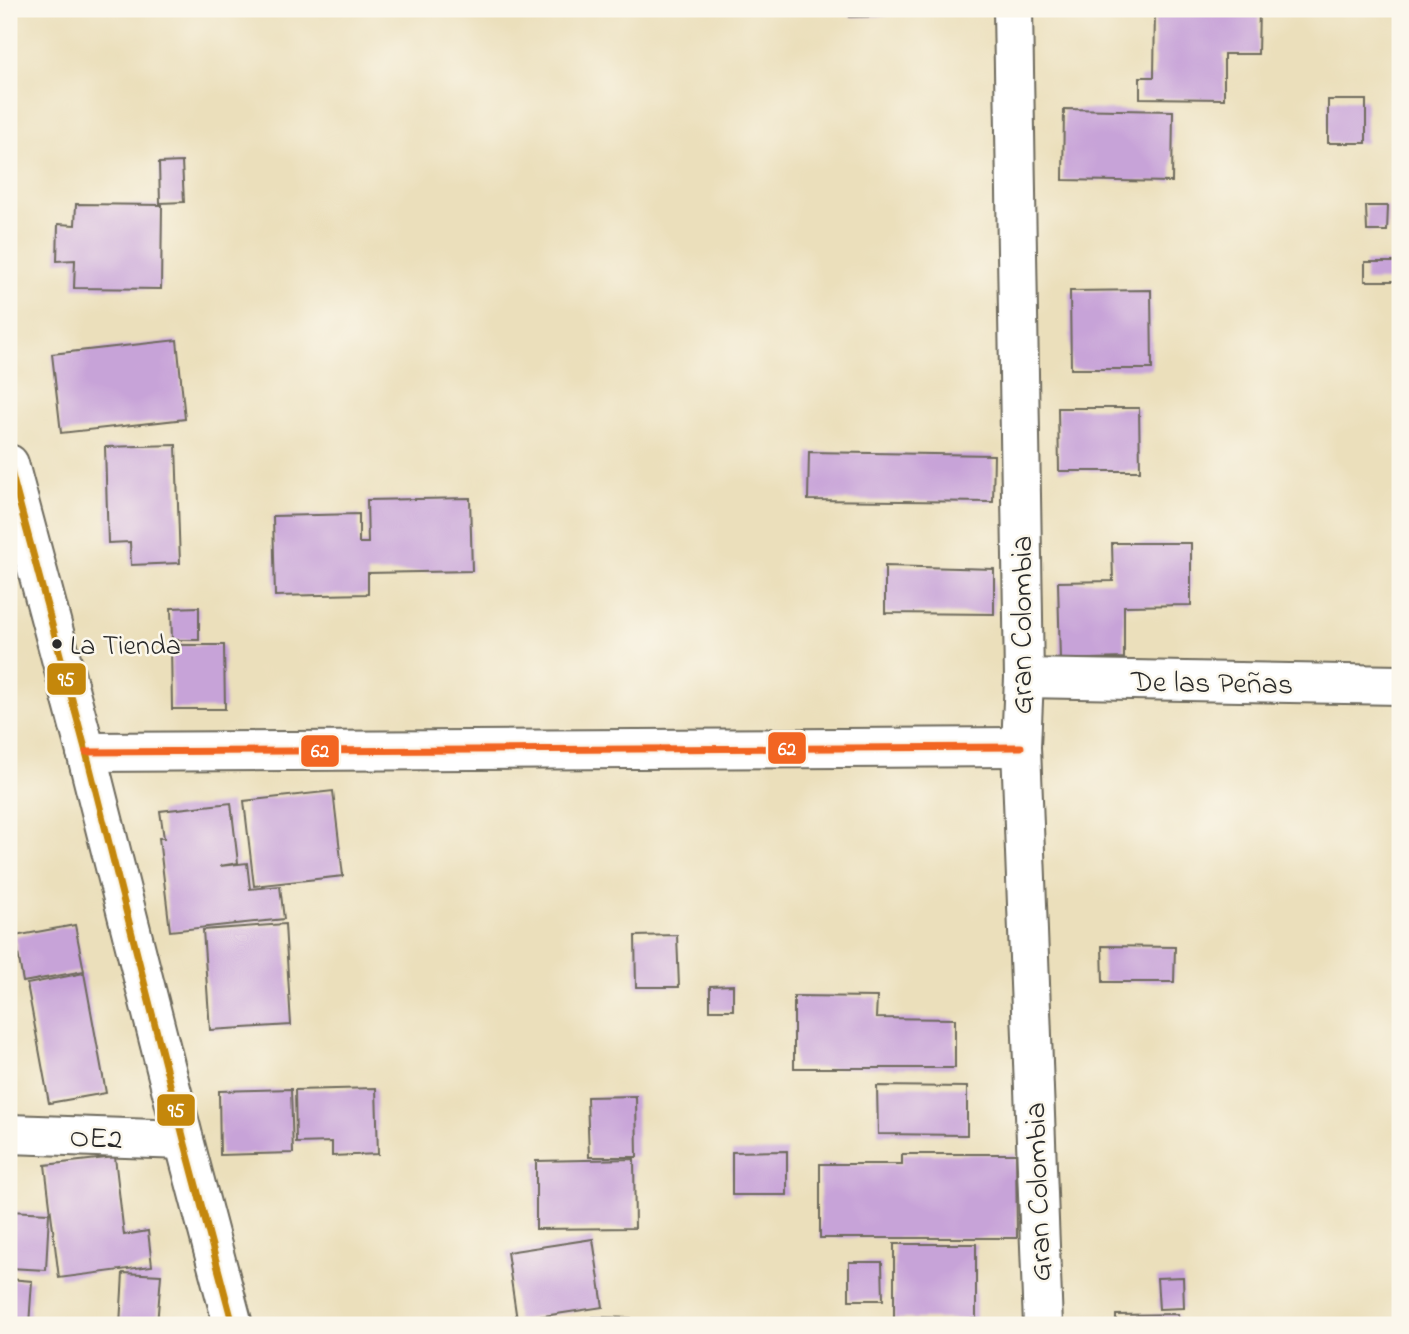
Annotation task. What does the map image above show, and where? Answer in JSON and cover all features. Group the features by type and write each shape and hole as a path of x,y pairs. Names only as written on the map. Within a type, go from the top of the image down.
{"street":[{"name":"Gran Colombia","path":"1013,9 1024,678 1021,747 1043,1325"},
{"path":"9,464 19,539 56,644 86,752 233,1325"},
{"name":"De las Peñas","path":"1024,678 1400,685"},
{"path":"86,752 1021,747"},
{"name":"OE2","path":"9,1134 184,1140"}],"building":[{"path":"849,9 887,9 887,16 849,17"},
{"path":"1155,9 1259,9 1258,54 1224,54 1224,99 1140,98 1140,77 1154,77"},
{"path":"1328,100 1366,100 1366,143 1328,143"},
{"path":"1064,109 1173,111 1172,182 1063,180"},
{"path":"182,162 184,202 160,203 159,163"},
{"path":"76,204 162,205 161,289 74,288 75,260 57,261 58,224 75,225"},
{"path":"1366,206 1388,206 1387,231 1367,231"},
{"path":"1365,262 1395,262 1395,281 1365,281"},
{"path":"1151,290 1152,369 1071,369 1070,291"},
{"path":"177,340 185,419 61,433 52,354"},
{"path":"1058,408 1139,408 1140,471 1059,471"},
{"path":"176,445 180,563 131,565 130,542 108,543 105,447"},
{"path":"809,452 994,455 993,502 808,500"},
{"path":"470,498 472,571 368,573 368,594 275,596 273,516 359,514 359,543 368,543 367,500"},
{"path":"1112,543 1191,543 1191,605 1124,606 1124,658 1060,660 1058,582 1113,581"},
{"path":"885,566 994,569 994,614 885,613"},
{"path":"199,607 199,640 172,640 171,608"},
{"path":"171,645 224,645 225,709 172,709"},
{"path":"333,791 343,876 254,886 244,801"},
{"path":"231,803 238,863 220,866 247,863 250,889 280,886 284,919 170,931 159,838 164,838 160,811"},
{"path":"285,924 291,1025 210,1030 203,930"},
{"path":"75,925 84,971 23,982 15,936"},
{"path":"9,928 14,928 11,1001 9,1001"},
{"path":"677,935 679,987 636,987 635,936"},
{"path":"1102,946 1175,947 1174,982 1103,982"},
{"path":"84,973 106,1093 49,1103 27,984"},
{"path":"733,985 733,1010 710,1010 710,986"},
{"path":"794,996 877,997 876,1018 955,1019 955,1068 794,1068"},
{"path":"877,1086 967,1087 967,1135 878,1134"},
{"path":"376,1088 378,1154 332,1156 332,1142 296,1143 295,1090"},
{"path":"291,1089 293,1153 220,1155 219,1091"},
{"path":"636,1096 637,1157 589,1157 587,1097"},
{"path":"787,1151 787,1195 732,1195 732,1152"},
{"path":"902,1154 1016,1154 1017,1238 820,1238 820,1164 902,1164"},
{"path":"115,1157 124,1235 148,1231 152,1266 59,1278 45,1165"},
{"path":"634,1159 635,1228 536,1229 536,1161"},
{"path":"9,1211 49,1213 46,1270 9,1268"},
{"path":"593,1239 603,1307 517,1320 507,1252"},
{"path":"894,1244 976,1244 976,1319 894,1319"},
{"path":"849,1262 882,1262 883,1300 849,1300"},
{"path":"123,1273 161,1275 157,1325 120,1325"},
{"path":"1183,1277 1184,1308 1159,1309 1157,1278"},
{"path":"9,1279 32,1281 29,1325 9,1325"},
{"path":"1178,1314 1179,1325 1116,1325 1116,1315"},
{"path":"593,1317 631,1318 631,1325 593,1325"}],"transit line":[{"name":"95","path":"9,464 233,1325"},
{"name":"62","path":"86,752 1021,747"}],"place":[{"name":"La Tienda","path":"57,644"}]}
